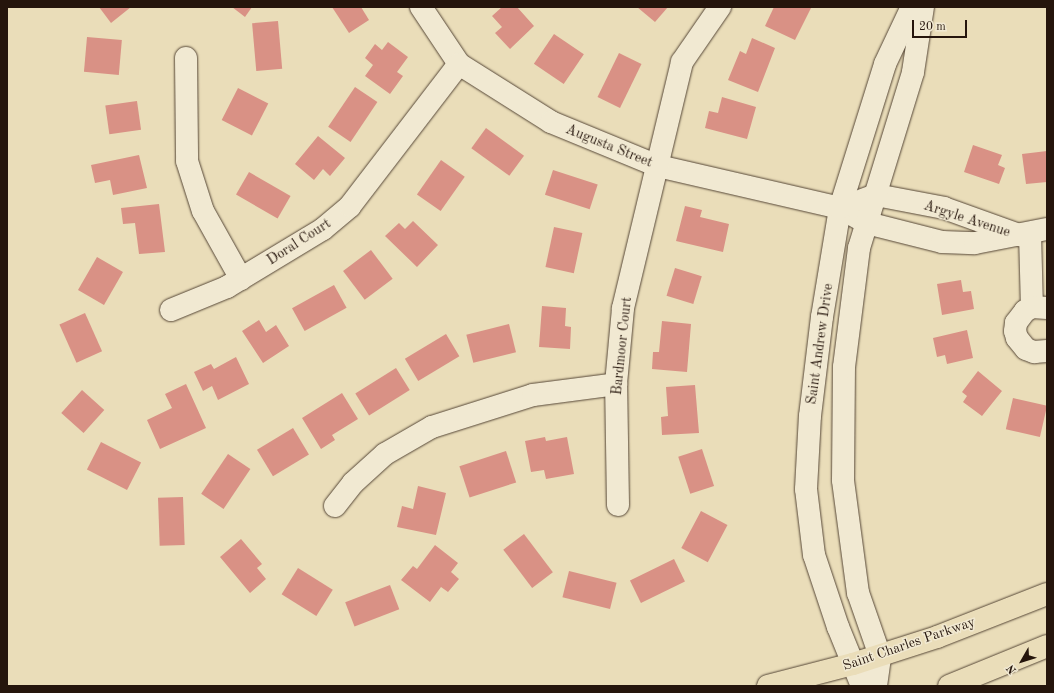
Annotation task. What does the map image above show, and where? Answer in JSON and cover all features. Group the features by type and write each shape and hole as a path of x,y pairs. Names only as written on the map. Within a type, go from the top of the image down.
{"main road":[{"name":"Saint Charles Parkway","path":"768,686 880,656 937,637 1047,594"},
{"path":"949,686 1047,646"}],"street":[{"name":"Augusta Street","path":"421,7 459,64 551,122 658,166 840,208"},
{"name":"Bardmoor Court","path":"618,505 616,384 623,308 682,62 720,7"},
{"name":"Saint Andrew Drive","path":"862,686 814,555 806,489 810,416 822,317 840,208 885,64 912,7"},
{"name":"Saint Andrew Drive","path":"876,686 880,656 858,593 843,480 844,367 859,248 913,72 923,7"},
{"path":"186,58 187,161 203,211 241,279"},
{"name":"Doral Court","path":"171,310 227,288 323,229 350,206 459,64"},
{"path":"840,208 876,194"},
{"name":"Argyle Avenue","path":"876,194 944,208 1032,232"},
{"name":"Argyle Avenue","path":"840,208 867,224 942,242 976,243 1032,232"},
{"path":"1032,232 1039,308 1020,316 1016,323 1017,338 1030,351 1047,350"},
{"path":"335,506 353,483 385,454 432,427 533,395 616,384"}],"building":[{"path":"99,7 131,7 111,23"},
{"path":"232,7 252,7 245,17"},
{"path":"332,7 361,7 369,20 349,33"},
{"path":"502,7 517,7 534,26 510,49 495,33 502,27 492,16"},
{"path":"637,7 668,7 655,22"},
{"path":"774,7 811,8 795,40 765,26"},
{"path":"278,21 282,69 256,71 252,23"},
{"path":"554,34 584,54 564,84 534,64"},
{"path":"87,37 122,40 119,75 84,72"},
{"path":"752,38 775,48 758,92 728,80 740,51 746,54"},
{"path":"388,42 408,57 397,72 403,76 390,94 365,76 373,65 365,58 375,44 382,50"},
{"path":"619,53 641,64 620,108 598,97"},
{"path":"355,87 377,102 351,142 328,127"},
{"path":"238,88 268,103 252,136 222,120"},
{"path":"722,97 756,107 747,139 705,128 709,111 718,113"},
{"path":"137,101 141,130 109,134 105,105"},
{"path":"486,128 524,156 509,176 471,148"},
{"path":"318,136 345,158 330,176 323,169 314,180 295,164"},
{"path":"973,145 1002,155 998,165 1005,168 999,184 964,172"},
{"path":"1047,151 1047,182 1026,184 1022,154"},
{"path":"139,155 147,188 113,195 110,180 95,183 91,165"},
{"path":"441,160 465,177 441,211 417,194"},
{"path":"553,170 598,185 590,209 545,195"},
{"path":"249,172 291,196 278,219 236,195"},
{"path":"159,204 165,252 139,254 135,223 123,224 121,208"},
{"path":"685,206 702,210 700,217 729,224 723,252 676,241"},
{"path":"413,221 438,245 417,267 385,236 399,223 405,229"},
{"path":"554,227 582,233 574,273 545,267"},
{"path":"371,250 393,279 365,300 343,271"},
{"path":"97,257 123,272 104,305 78,290"},
{"path":"675,268 702,276 693,304 667,296"},
{"path":"961,280 963,292 971,291 974,309 942,315 937,284"},
{"path":"334,285 347,308 305,331 292,308"},
{"path":"542,306 566,308 565,326 571,327 570,349 539,347"},
{"path":"85,313 102,351 77,363 59,324"},
{"path":"259,320 266,332 276,325 289,346 263,363 242,331"},
{"path":"662,321 691,324 687,372 652,369 653,352 659,352"},
{"path":"509,324 516,352 473,363 466,335"},
{"path":"967,330 973,358 947,364 945,355 937,357 933,338"},
{"path":"446,334 459,356 418,381 405,359"},
{"path":"236,357 249,384 218,400 212,386 203,391 194,372 211,364 214,369"},
{"path":"396,368 410,390 369,415 355,393"},
{"path":"978,371 1002,391 982,416 963,402 967,396 962,392"},
{"path":"186,384 206,428 160,449 147,420 172,408 165,394"},
{"path":"695,385 699,433 662,435 661,417 668,416 666,387"},
{"path":"82,390 104,410 84,433 61,413"},
{"path":"342,393 358,419 332,435 335,440 321,449 302,418"},
{"path":"1013,398 1047,406 1040,437 1006,429"},
{"path":"293,428 309,455 273,476 257,450"},
{"path":"545,437 546,441 567,437 574,474 546,479 544,470 531,472 525,441"},
{"path":"101,442 141,462 127,490 87,470"},
{"path":"702,449 714,486 690,494 678,457"},
{"path":"506,451 516,482 470,498 459,466"},
{"path":"228,454 250,469 224,509 201,494"},
{"path":"418,486 446,493 436,535 397,527 402,506 413,509"},
{"path":"183,497 185,545 160,546 158,498"},
{"path":"701,511 727,525 708,562 681,548"},
{"path":"524,534 553,572 532,588 503,550"},
{"path":"241,539 262,564 257,568 266,579 250,593 220,557"},
{"path":"435,545 458,563 451,572 459,579 448,592 441,587 430,602 401,580 413,566 417,569"},
{"path":"674,559 685,581 641,603 630,580"},
{"path":"298,568 333,590 316,616 282,594"},
{"path":"569,571 617,583 610,609 562,597"},
{"path":"390,585 399,609 355,626 345,602"}]}
